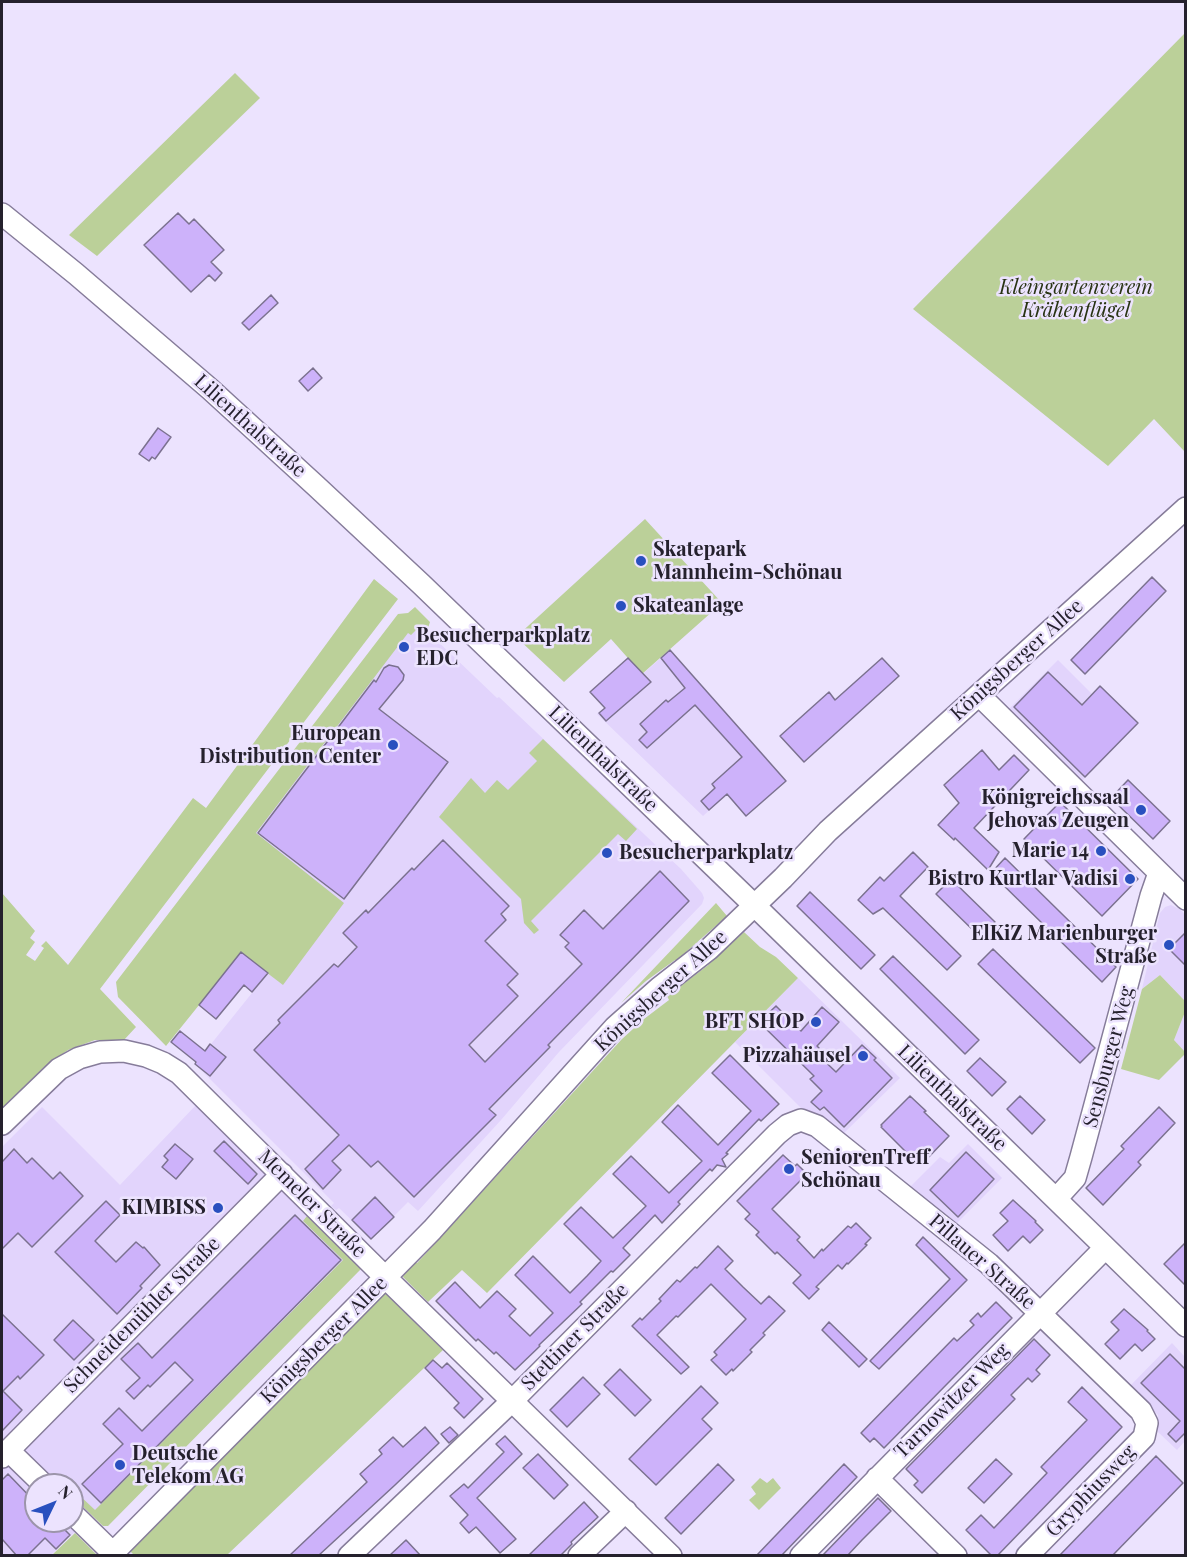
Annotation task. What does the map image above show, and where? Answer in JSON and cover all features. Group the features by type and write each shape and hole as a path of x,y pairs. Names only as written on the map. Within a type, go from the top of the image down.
{"street":[{"name":"Lilienthalstraße","path":"2,214 202,382 445,607 1185,1326"},
{"name":"Königsberger Allee","path":"115,1554 300,1362 432,1230 615,1027 659,988 709,949 828,831 1185,508"},
{"path":"979,695 1185,899"},
{"name":"Sensburger Weg","path":"1056,1199 1075,1178 1082,1157 1151,896 1160,873"},
{"name":"Memeler Straße","path":"2,1125 59,1069 79,1058 100,1052 123,1051 146,1056 179,1072 671,1556"},
{"name":"Pillauer Straße","path":"801,1120 817,1126 989,1263 1141,1411 1147,1423"},
{"name":"Stettiner Straße","path":"349,1556 512,1401 777,1134 788,1125 801,1120"},
{"name":"Schneidemühler Straße","path":"5,1454 282,1174"},
{"name":"Tarnowitzer Weg","path":"801,1556 1105,1248"},
{"name":"Gryphiusweg","path":"1027,1556 1144,1437 1147,1423"},
{"path":"5,1454 29,1473"},
{"path":"877,1478 956,1556"},
{"path":"579,1556 626,1511"},
{"path":"84,1524 115,1554"}],"shaded area":[{"path":"408,613 681,869 704,898 702,904 559,1052 418,1211 408,1202 371,1239 339,1208 336,1210 331,1206 334,1203 195,1064 268,973 121,984"},
{"path":"670,650 767,758 703,816 597,714"},
{"path":"1058,660 1092,694 1100,686 1138,723 1081,782 1008,710"},
{"name":"ElKiZ Marienburger Straße","path":"1171,905 1185,915 1185,1001 1160,975 1142,989 1160,913 1165,907"},
{"path":"798,978 900,1078 843,1134 817,1114 803,1110 735,1042"},
{"name":"ElKiZ Marienburger Straße","path":"1185,1012 1185,1052 1174,1040"},
{"path":"196,1105 353,1261 84,1523 84,1473 24,1473 24,1533 74,1533 51,1555 2,1556 2,1147 42,1107 120,1185"},
{"path":"968,1144 1002,1178 956,1224 910,1187 940,1157 949,1163"},
{"path":"1172,1343 1185,1357 1185,1441 1177,1450 1158,1432 1158,1415 1129,1387"}],"green space":[{"name":"Kleingartenverein Krähenflügel","path":"1185,33 1185,452 1154,419 1108,466 913,309"},
{"path":"235,73 260,98 97,256 69,235"},
{"name":"Skatepark Mannheim-Schönau","path":"645,519 722,603 642,674 611,639 564,682 516,637"},
{"path":"374,579 398,599 100,989 136,1027 124,1040 95,1040 68,1050 43,1068 2,1110 2,893 35,931 30,938 35,942 26,955 35,961 44,948 41,946 46,941 68,965 193,798 206,808"},
{"path":"415,607 430,622 428,628 421,635 416,630 411,635 408,633 256,833 344,903 283,985 241,953 166,1046 118,997 116,982 398,614 408,613"},
{"path":"543,739 637,829 626,841 618,834 531,921 539,930 534,934 524,923 521,899 439,817 471,778 485,793 497,780 508,790 537,761 529,753"},
{"path":"716,903 727,916 686,952 688,956 678,964 675,960 621,1003"},
{"path":"744,932 798,978 487,1293 462,1270 428,1302 403,1277 404,1270 413,1260 417,1263 622,1039 669,1000 667,996 707,966"},
{"path":"1160,975 1185,1001 1185,1012 1174,1040 1186,1053 1159,1080 1121,1069 1142,989"},
{"path":"307,1216 361,1269 108,1526 103,1526 84,1508 84,1500 95,1510 343,1260 303,1221"},
{"path":"386,1294 443,1350 227,1555 134,1555 129,1550 379,1295"},
{"path":"760,1478 767,1483 773,1478 781,1488 759,1510 749,1500 756,1494 751,1487"},
{"path":"75,1533 97,1555 52,1555"}],"building":[{"path":"178,213 189,224 194,219 224,250 211,262 222,273 215,281 209,275 191,292 144,245"},
{"path":"271,295 278,303 249,330 242,323"},
{"path":"313,368 322,378 308,391 299,381"},
{"path":"158,428 171,437 155,459 152,457 149,461 139,454"},
{"path":"1152,577 1166,591 1085,674 1071,660"},
{"path":"670,650 786,781 746,816 727,794 709,810 701,801 715,788 712,784 742,757 695,705 647,748 639,740 647,732 640,724 666,700 668,702 685,688 661,658"},
{"path":"628,658 651,682 606,721 599,713 605,708 590,692"},
{"path":"882,658 899,676 804,762 780,736 829,692 835,700"},
{"path":"389,665 398,667 404,675 403,680 379,709 448,762 344,899 258,833 374,680 376,682 384,668"},
{"path":"1048,672 1082,705 1100,686 1138,723 1085,777 1014,707"},
{"path":"982,750 999,770 1014,755 1029,770 974,828 999,852 988,870 938,825 959,803 944,785"},
{"name":"Königreichssaal Jehovas Zeugen","path":"1128,780 1170,821 1153,839 1111,798"},
{"path":"1060,802 1138,879 1102,916 1024,839"},
{"path":"443,840 509,906 501,914 506,920 485,941 518,974 507,985 518,996 469,1045 485,1062 582,964 565,947 569,943 560,935 584,910 603,929 660,871 689,901 548,1045 550,1047 489,1109 496,1115 414,1197 378,1161 371,1167 349,1145 332,1161 341,1170 323,1189 305,1169 339,1135 254,1050 280,1023 278,1020 334,964 338,967 357,947 343,933 366,910 368,913"},
{"path":"913,852 928,867 900,896 961,956 947,970 883,908 873,914 858,900 880,877 884,881"},
{"path":"1005,858 1116,967 1102,982 991,873"},
{"path":"951,879 995,922 980,937 936,894"},
{"path":"810,892 875,955 861,969 797,906"},
{"path":"1185,933 1185,965 1169,949"},
{"path":"993,949 1095,1048 1080,1063 978,964"},
{"path":"241,952 268,973 252,992 244,985 216,1019 199,1005"},
{"path":"893,956 979,1040 965,1054 880,969"},
{"path":"776,1006 801,1031 822,1007 839,1022 817,1046 819,1048 815,1052 836,1072 862,1045 892,1078 844,1127 824,1107 820,1110 811,1102 822,1091 810,1079 814,1076 759,1022"},
{"path":"180,1031 205,1051 210,1044 226,1057 210,1076 171,1042"},
{"path":"730,1055 779,1104 761,1121 759,1119 726,1153 728,1154 722,1159 726,1167 717,1165 712,1171 710,1169 678,1202 680,1204 662,1223 655,1215 623,1248 630,1255 580,1302 582,1304 515,1370 496,1352 494,1354 478,1339 476,1341 436,1301 455,1282 480,1308 497,1291 516,1309 509,1316 530,1336 553,1313 515,1275 533,1256 570,1293 601,1261 564,1224 581,1207 613,1238 646,1206 613,1174 631,1156 669,1193 702,1161 662,1122 678,1105 718,1145 751,1111 712,1073"},
{"path":"980,1058 1006,1082 992,1096 967,1071"},
{"path":"910,1096 949,1136 919,1165 881,1127"},
{"path":"1020,1096 1045,1120 1032,1134 1007,1109"},
{"path":"1159,1107 1175,1123 1138,1162 1141,1165 1103,1205 1086,1188 1124,1149 1121,1146"},
{"path":"224,1141 257,1174 248,1184 214,1151"},
{"path":"175,1144 193,1159 176,1179 162,1167 168,1160 164,1156"},
{"path":"14,1149 27,1163 32,1158 53,1179 60,1172 83,1196 32,1247 18,1233 2,1249 2,1162"},
{"path":"966,1152 994,1179 958,1217 930,1190"},
{"path":"783,1155 807,1174 772,1209 800,1237 797,1240 814,1258 848,1226 851,1228 856,1223 871,1238 865,1244 867,1245 842,1269 838,1265 816,1287 819,1289 809,1299 793,1283 801,1275 756,1235 759,1232 745,1219 750,1214 737,1201"},
{"path":"375,1197 394,1217 371,1239 352,1220"},
{"path":"1013,1200 1043,1230 1030,1243 1023,1236 1008,1251 993,1235 1008,1221 1000,1213"},
{"path":"106,1201 120,1215 95,1241 116,1262 136,1242 144,1247 160,1265 117,1314 55,1252"},
{"path":"295,1215 341,1260 101,1503 84,1486 84,1482 123,1444 103,1424 119,1408 142,1431 193,1380 175,1362 150,1387 148,1385 134,1399 126,1391 140,1378 121,1359 138,1343 152,1358"},
{"path":"923,1237 967,1280 879,1369 870,1361 950,1279 916,1245"},
{"path":"1185,1243 1185,1285 1164,1264"},
{"path":"718,1246 733,1261 725,1269 743,1287 761,1304 769,1296 785,1311 763,1333 765,1335 750,1350 752,1352 726,1375 711,1360 717,1355 714,1352 746,1319 711,1284 657,1335 689,1367 681,1374 632,1326 640,1318 642,1320 661,1301 659,1299 677,1280 680,1282 695,1267 697,1268"},
{"path":"996,1302 1012,1318 884,1448 874,1438 870,1442 861,1433 954,1338 957,1341 974,1325 970,1321 978,1313 981,1317"},
{"path":"1124,1309 1155,1339 1142,1351 1135,1344 1120,1359 1105,1344 1119,1330 1111,1322"},
{"path":"2,1314 44,1355 20,1379 18,1376 3,1391 22,1410 2,1431"},
{"path":"73,1320 94,1340 74,1360 54,1340"},
{"path":"829,1322 867,1359 859,1367 822,1330"},
{"path":"1034,1339 1050,1355 1036,1370 1040,1374 1032,1382 1028,1378 1011,1395 1015,1399 922,1493 914,1485 918,1481 906,1469"},
{"path":"1170,1354 1185,1369 1185,1433 1176,1442 1168,1434 1180,1421 1141,1383"},
{"path":"433,1360 442,1368 447,1363 483,1399 464,1418 454,1408 459,1403 425,1368"},
{"path":"620,1369 651,1400 635,1416 604,1385"},
{"path":"583,1377 600,1394 567,1427 550,1410"},
{"path":"701,1386 718,1403 702,1419 712,1429 656,1485 629,1459"},
{"path":"1082,1387 1122,1427 997,1556 992,1556 966,1530 981,1515 994,1528 1047,1473 1041,1467 1087,1420 1068,1402"},
{"path":"425,1427 439,1443 395,1485 318,1556 289,1556 367,1482 360,1474 382,1454 379,1450 393,1437 403,1447"},
{"path":"450,1427 458,1435 449,1443 441,1434"},
{"path":"505,1436 522,1454 477,1498 516,1539 500,1553 476,1527 469,1533 460,1523 468,1515 450,1496 464,1484 468,1488 504,1452 496,1444"},
{"path":"538,1454 568,1485 554,1499 523,1468"},
{"path":"1156,1456 1183,1483 1112,1556 1059,1556"},
{"path":"996,1459 1012,1474 984,1503 968,1488"},
{"path":"718,1464 734,1480 681,1534 665,1518"},
{"path":"844,1464 857,1477 781,1556 756,1556"},
{"path":"8,1474 24,1491 24,1533 68,1533 70,1535 56,1549 45,1538 27,1556 17,1556 2,1539 2,1480"},
{"path":"878,1498 891,1511 847,1556 822,1556"},
{"path":"584,1502 598,1517 571,1542 572,1544 560,1556 528,1556"},
{"path":"406,1540 421,1556 389,1556"}],"place":[{"name":"Skatepark Mannheim-Schönau","path":"641,561"},
{"name":"Skateanlage","path":"621,606"},
{"name":"Besucherparkplatz EDC","path":"404,647"},
{"name":"European Distribution Center","path":"393,745"},
{"name":"Königreichssaal Jehovas Zeugen","path":"1141,810"},
{"name":"Marie 14","path":"1101,851"},
{"name":"Besucherparkplatz","path":"607,853"},
{"name":"Bistro Kurtlar Vadisi","path":"1130,879"},
{"name":"ElKiZ Marienburger Straße","path":"1169,945"},
{"name":"BFT SHOP","path":"816,1022"},
{"name":"Pizzahäusel","path":"863,1056"},
{"name":"SeniorenTreff Schönau","path":"789,1169"},
{"name":"KIMBISS","path":"218,1208"},
{"name":"Deutsche Telekom AG","path":"120,1465"}]}
